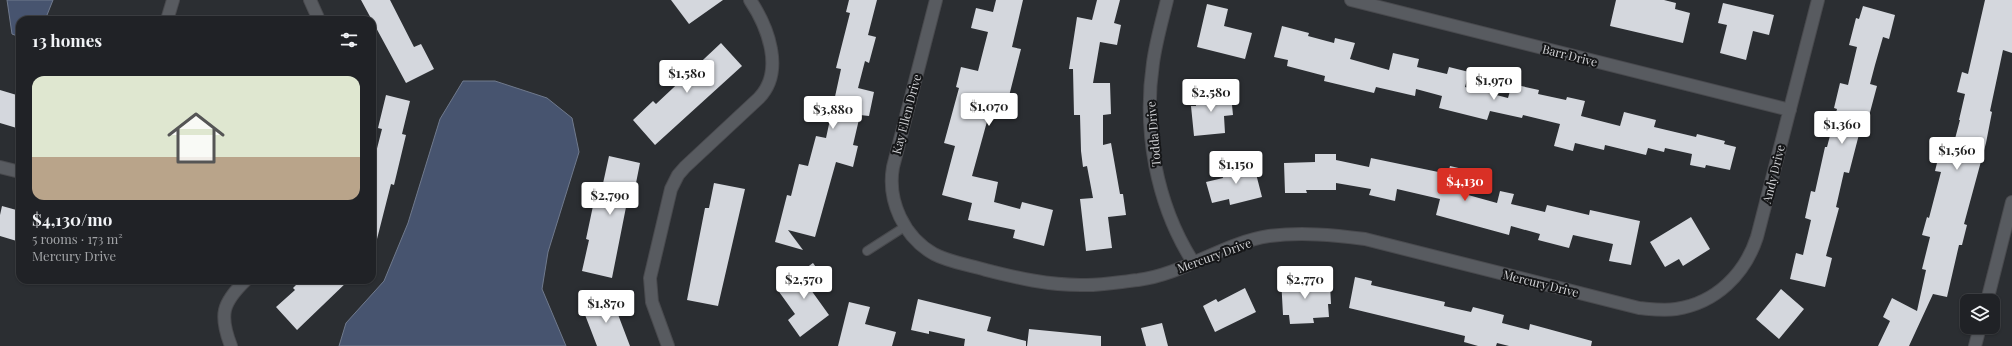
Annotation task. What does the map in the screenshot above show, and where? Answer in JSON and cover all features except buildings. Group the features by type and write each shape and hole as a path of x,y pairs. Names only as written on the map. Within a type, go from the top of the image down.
{"street":[{"path":"168,16 173,0"},
{"path":"310,0 317,16"},
{"path":"668,346 652,302 650,278 671,189 678,175 685,166 759,98 767,89 771,78 772,55 761,21 750,0"},
{"name":"Kay Ellen Drive","path":"906,226 895,205 892,188 892,173 936,0"},
{"name":"Todda Drive","path":"1167,0 1157,37 1151,78 1151,134 1157,174 1166,205 1181,242 1193,262"},
{"name":"Barr Drive","path":"1351,0 1396,5 1790,110"},
{"name":"Andy Drive","path":"1675,309 1691,306 1720,291 1732,281 1751,253 1818,0"},
{"path":"0,167 16,171"},
{"path":"1989,294 2012,202"},
{"name":"Mercury Drive","path":"906,226 920,244 940,257 1032,281 1081,285 1105,284 1154,276 1238,244 1269,236 1301,233 1333,234 1365,239 1639,308 1675,309"},
{"path":"231,346 223,325 224,311 233,293 242,284"},
{"path":"1975,346 1978,334"}],"lane":[{"path":"867,251 906,226"}],"water":[{"path":"7,0 53,0 47,16 16,16 16,36 12,34"},
{"path":"463,81 495,81 547,98 572,118 579,152 548,252 542,289 566,346 339,346 346,323 384,281 408,223 440,119"}]}
